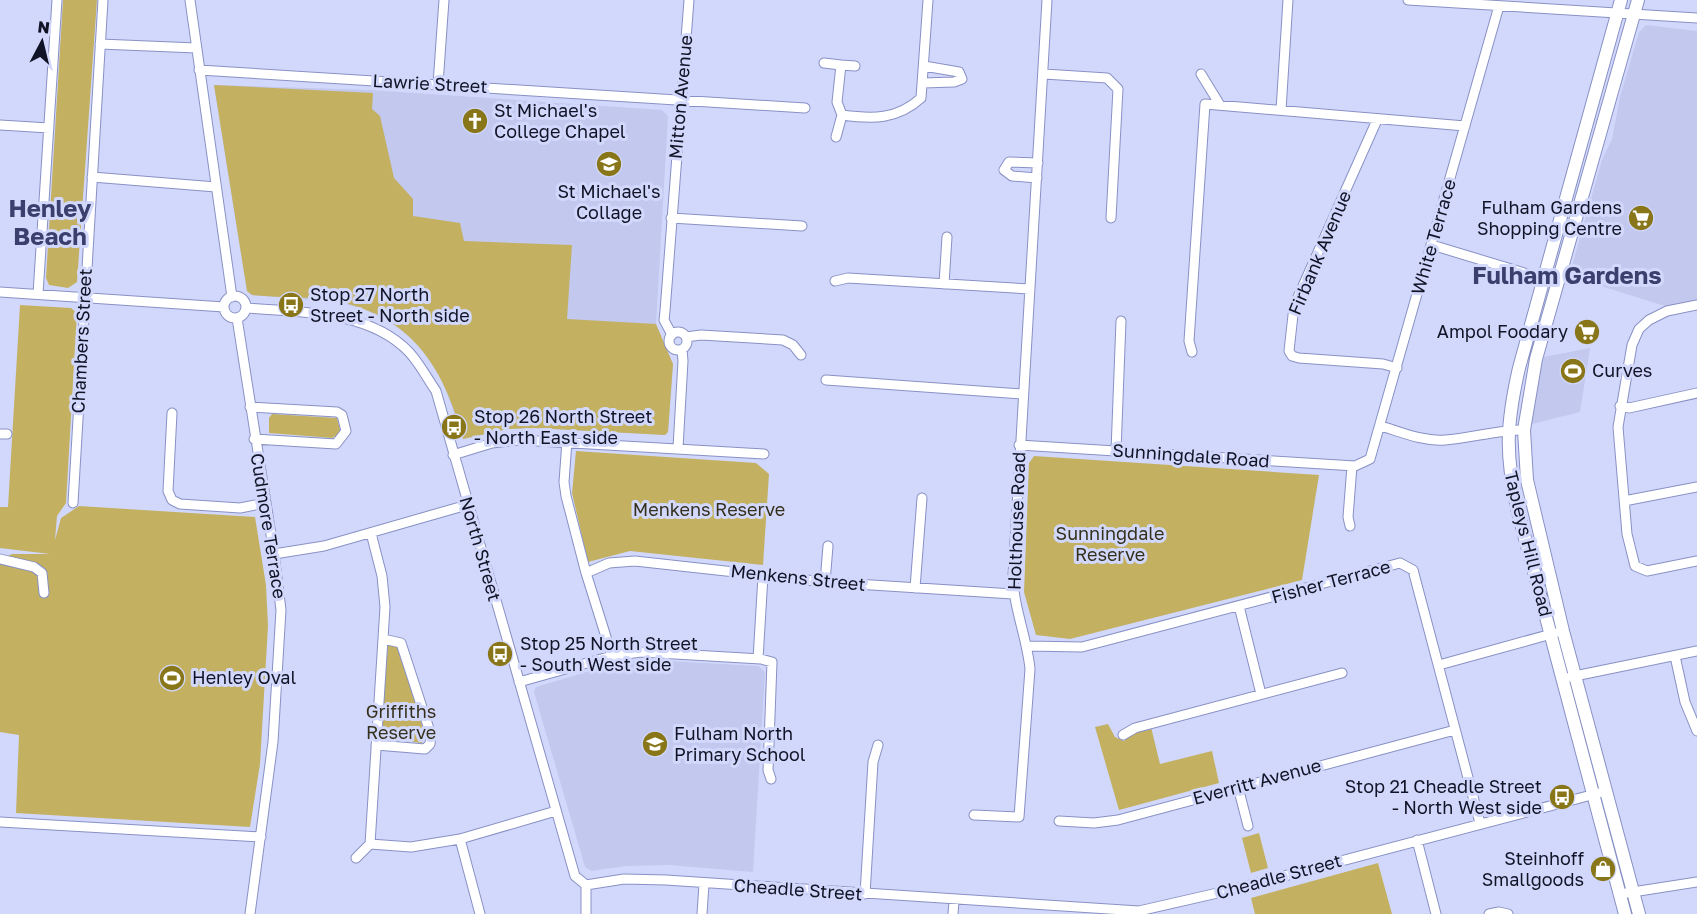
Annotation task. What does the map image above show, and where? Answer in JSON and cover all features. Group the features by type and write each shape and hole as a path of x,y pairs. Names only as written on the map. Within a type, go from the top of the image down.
{"main road":[{"name":"Tapleys Hill Road","path":"1621,0 1519,368 1507,430 1511,481 1625,914"},
{"name":"Tapleys Hill Road","path":"1638,0 1536,359 1524,430 1527,480 1563,631 1608,791 1639,914"}],"street":[{"path":"39,294 57,0"},
{"name":"Chambers Street","path":"73,503 103,0"},
{"path":"190,0 232,297"},
{"path":"438,84 444,0"},
{"name":"Mitton Avenue","path":"672,335 664,320 680,100 683,93 688,0"},
{"path":"842,116 885,118 921,98 928,0"},
{"name":"Holthouse Road","path":"974,815 1019,817 1030,669 1028,646 1013,594 1019,445 1047,0"},
{"path":"1281,110 1288,0"},
{"path":"1408,0 1697,18"},
{"name":"White Terrace","path":"1363,464 1370,459 1381,426 1499,6"},
{"path":"100,44 196,48"},
{"path":"824,63 855,66"},
{"path":"836,137 842,116 837,102 841,65"},
{"path":"923,82 954,82 962,79 959,72 924,66"},
{"name":"Lawrie Street","path":"199,70 805,108"},
{"path":"1044,74 1107,78 1118,89 1111,218"},
{"path":"1201,74 1220,105"},
{"path":"1192,352 1189,341 1205,104 1465,126"},
{"name":"Firbank Avenue","path":"1377,120 1294,306 1289,351 1292,356 1299,358 1383,364 1397,368"},
{"path":"0,125 49,128"},
{"path":"1037,178 1012,176 1004,170 1010,162 1038,163"},
{"path":"92,177 216,187"},
{"path":"671,218 802,226"},
{"path":"944,284 946,237"},
{"path":"1432,245 1544,279"},
{"path":"835,281 848,278 1030,289"},
{"path":"0,292 224,307"},
{"path":"232,297 242,299 246,308 237,318 227,316 224,307 227,300 232,297"},
{"path":"1697,304 1667,311 1649,320 1639,329 1632,345 1618,427 1627,534 1635,567 1647,571 1697,561"},
{"name":"North Street","path":"246,308 334,316 372,328 408,351 436,391 575,876 586,885"},
{"name":"Cudmore Terrace","path":"237,318 254,439 274,554 280,610 273,742 250,914"},
{"path":"1116,451 1121,321"},
{"path":"686,337 686,346 682,349 675,349 671,345 672,335 680,333 686,337 701,335 783,340 793,345 801,355"},
{"path":"678,448 682,349"},
{"path":"826,380 1023,394"},
{"path":"1620,406 1629,408 1697,393"},
{"path":"250,407 337,412 342,415 346,431 343,438 336,444 254,439"},
{"path":"172,413 168,491 172,500 180,504 240,508 265,503"},
{"path":"1381,426 1428,439 1444,440 1507,430 1524,430"},
{"path":"453,455 506,441 567,441 764,454"},
{"path":"567,441 565,489 585,573 612,656"},
{"name":"Sunningdale Road","path":"1019,445 1352,466 1363,464"},
{"path":"1350,526 1348,517 1352,466"},
{"path":"1624,501 1697,487"},
{"path":"915,588 922,498"},
{"path":"274,554 324,546 467,505"},
{"path":"356,858 370,844 385,607 382,576 371,533"},
{"path":"825,582 828,546"},
{"path":"0,559 34,567 42,573 44,593"},
{"name":"Menkens Street","path":"585,573 609,563 635,561 825,582 1013,594"},
{"name":"Fisher Terrace","path":"1028,646 1082,647 1400,563 1408,565 1413,570 1480,823"},
{"path":"758,659 763,576"},
{"path":"1239,606 1261,694"},
{"path":"1438,665 1563,631"},
{"path":"376,745 425,749 430,744 431,735 401,643 383,639"},
{"path":"1562,679 1697,651"},
{"path":"519,682 612,656 641,652 758,659 772,663 768,770 771,779"},
{"path":"1675,656 1685,702 1697,731"},
{"path":"1123,735 1135,728 1342,673"},
{"name":"Everritt Avenue","path":"1059,821 1095,823 1118,820 1455,730"},
{"path":"865,894 873,762 878,745"},
{"path":"1238,787 1248,826"},
{"name":"Cheadle Street","path":"586,885 624,879 865,894 1039,910 1139,911 1608,791"},
{"path":"370,844 411,847 460,839 556,811"},
{"path":"0,822 261,837"},
{"path":"460,839 480,914"},
{"path":"1417,840 1436,914"},
{"path":"1620,894 1697,882"},
{"path":"702,914 704,884"},
{"path":"586,885 586,914"},
{"path":"953,914 954,901"},
{"path":"1489,914 1499,912 1508,914"}],"shaded area":[{"name":"Fulham Gardens Shopping Centre","path":"1646,25 1697,31 1697,301 1668,307 1569,276 1602,160 1612,139 1620,97 1639,32"},
{"path":"214,85 370,90 662,110 668,116 656,324 673,364 668,432 665,435 534,428 508,429 463,439 443,381 419,345 396,326 366,310 339,302 252,295 247,291"},
{"path":"1590,348 1580,412 1532,424 1535,389 1544,357"},
{"name":"Fulham North Primary School","path":"650,660 758,666 765,672 753,872 669,865 626,866 591,871 585,867 534,692 536,687 624,661"}],"green space":[{"path":"63,0 97,0 77,282 68,288 49,285 46,278"},
{"path":"214,85 373,93 372,109 380,116 394,178 413,199 413,216 460,223 464,241 572,245 567,319 656,324 673,364 668,432 665,435 534,428 508,429 463,439 447,391 436,370 407,334 388,321 366,310 340,302 252,295 247,291"},
{"path":"20,305 71,308 77,313 66,503 57,516 55,540 61,518 79,506 255,517 266,585 268,626 260,764 250,827 16,813 19,735 0,732 0,560 12,554 50,554 0,548 0,507 8,507"},
{"path":"272,414 337,418 341,433 332,438 269,433 269,418"},
{"name":"Menkens Reserve","path":"576,451 756,463 769,474 763,565 630,551 588,562 572,493"},
{"name":"Sunningdale Reserve","path":"1034,456 1319,475 1302,580 1070,639 1036,635 1024,592 1029,463"},
{"name":"Griffiths Reserve","path":"388,643 395,644 401,650 425,736 422,743 381,738"},
{"path":"1108,724 1115,737 1124,741 1133,732 1151,727 1160,764 1212,751 1219,783 1119,810 1095,727"},
{"path":"1259,833 1268,868 1251,873 1242,838"},
{"path":"1378,863 1392,914 1255,914 1251,898"}],"place":[{"name":"St Michael's College Chapel","path":"475,121"},
{"name":"St Michael's Collage","path":"609,164"},
{"name":"Fulham Gardens Shopping Centre","path":"1641,218"},
{"name":"Stop 27 North Street - North side","path":"291,305"},
{"name":"Ampol Foodary","path":"1587,332"},
{"name":"Curves","path":"1573,371"},
{"name":"Stop 26 North Street - North East side","path":"454,427"},
{"name":"Stop 25 North Street - South West side","path":"500,654"},
{"name":"Henley Oval","path":"172,678"},
{"name":"Fulham North Primary School","path":"655,744"},
{"name":"Stop 21 Cheadle Street - North West side","path":"1562,797"},
{"name":"Steinhoff Smallgoods","path":"1603,869"}],"district":[{"name":"Henley Beach","path":"50,223"},
{"name":"Fulham Gardens","path":"1567,276"}]}
